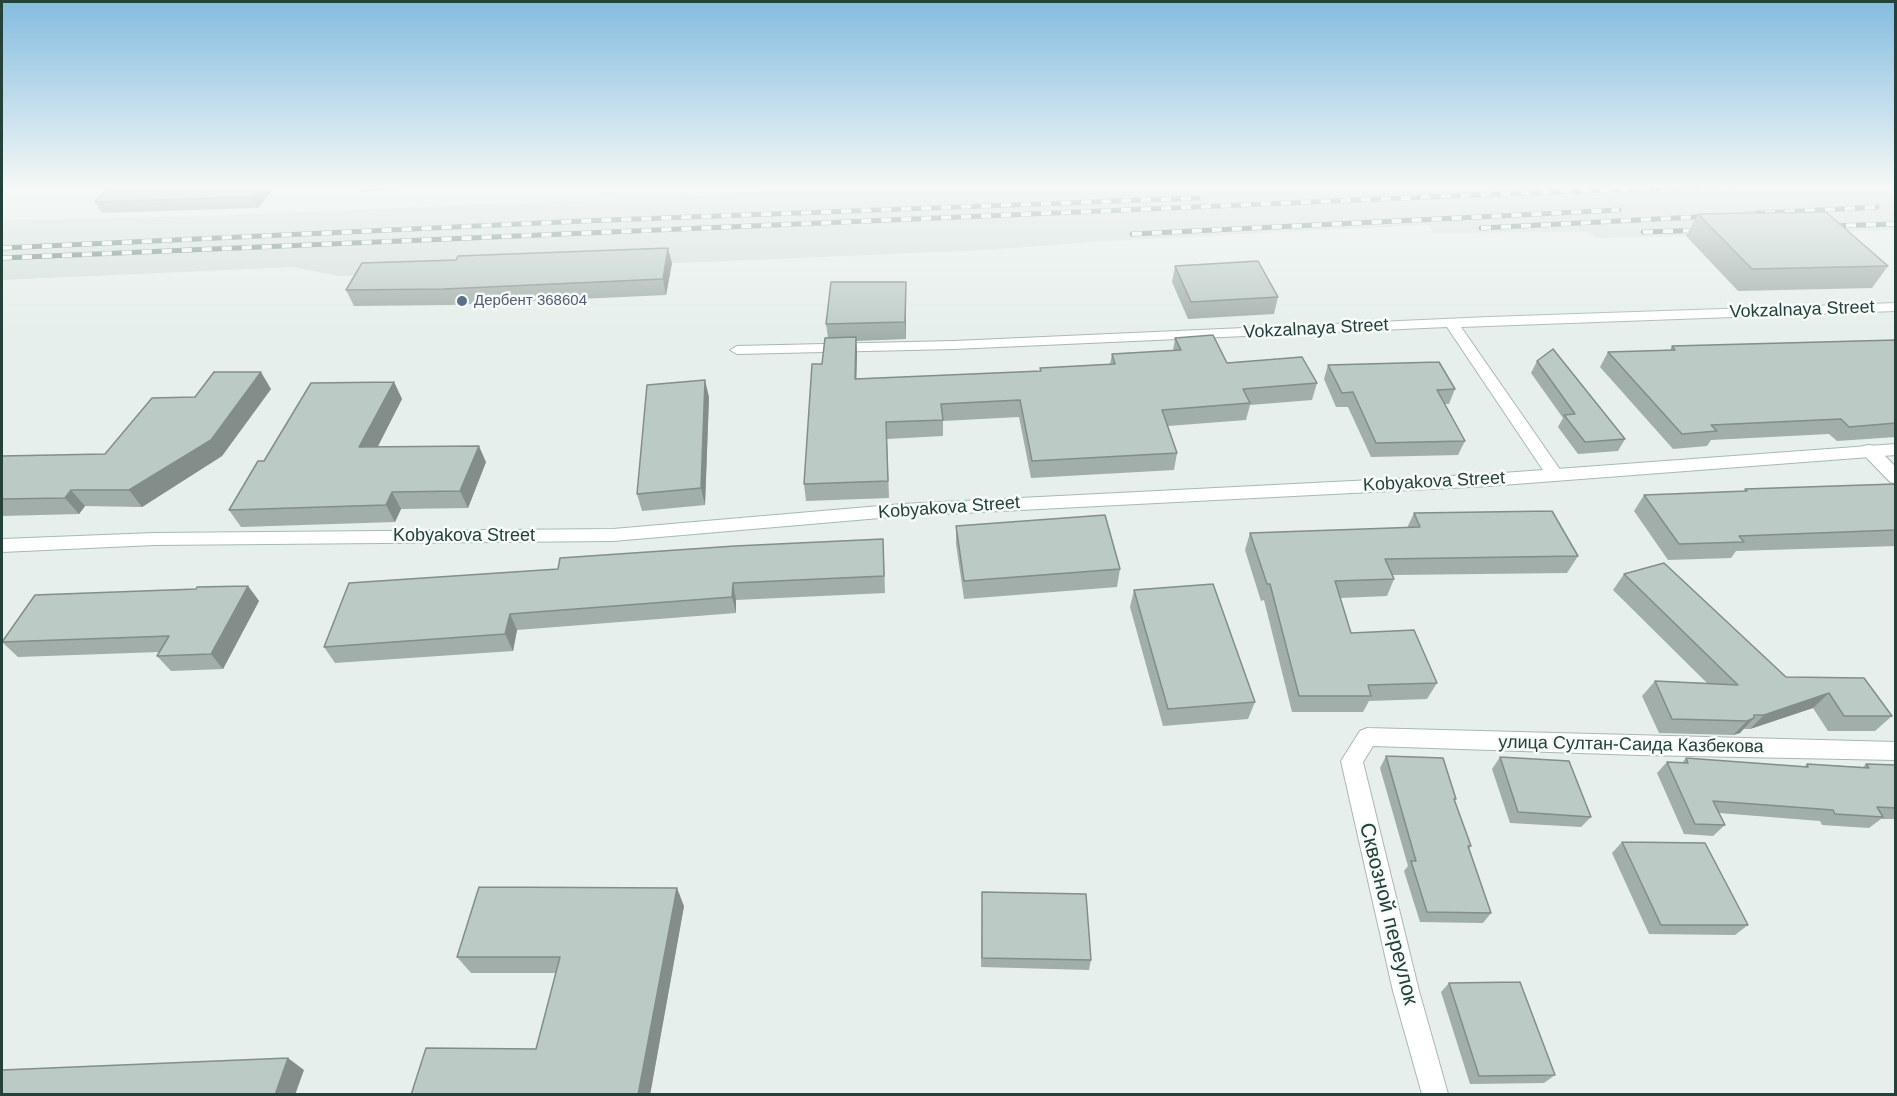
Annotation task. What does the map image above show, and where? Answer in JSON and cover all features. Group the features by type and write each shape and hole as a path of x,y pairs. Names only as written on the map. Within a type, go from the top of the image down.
{"street":[{"name":"Vokzalnaya Street","path":"737,350 954,345 1451,323 1896,307"},
{"path":"1451,323 1555,475"},
{"name":"Kobyakova Street","path":"2,546 154,539 613,535 903,510 1555,475 1896,449"},
{"path":"1869,450 1896,478"},
{"name":"улица Султан-Саида Казбекова","path":"1367,737 1639,746 1896,751"},
{"name":"Сквозной переулок","path":"1367,737 1352,760 1406,991 1435,1095"}],"shaded area":[{"path":"2,237 1184,237 986,250 464,272 339,276 293,267 2,280"}],"building":[{"path":"1721,237 1855,237 1888,266 1752,269"},
{"path":"668,248 663,279 444,289 346,290 362,263 456,260 458,256"},
{"path":"1258,261 1278,297 1191,302 1175,266"},
{"path":"831,282 906,282 905,322 826,324"},
{"path":"1213,335 1227,363 1302,357 1317,383 1243,389 1250,403 1162,410 1177,453 1032,461 1020,400 941,404 943,420 886,422 888,481 804,484 812,364 822,364 825,338 856,337 855,379 1041,371 1040,368 1115,364 1112,354 1181,350 1175,338"},
{"path":"1896,340 1896,423 1849,427 1841,419 1711,425 1717,431 1682,434 1608,352 1675,350 1672,346"},
{"path":"1553,349 1625,439 1585,442 1564,415 1575,414 1537,361"},
{"path":"1439,362 1455,389 1437,390 1465,441 1376,443 1353,392 1342,393 1328,365"},
{"path":"214,372 261,372 211,440 129,490 71,490 65,498 2,499 2,456 105,454 152,398 195,397"},
{"path":"705,380 701,488 637,494 647,385"},
{"path":"394,382 359,447 479,446 460,491 392,492 386,505 229,510 258,461 264,461 311,383"},
{"path":"1895,484 1896,530 1739,536 1744,542 1679,544 1644,495 1747,491 1745,489"},
{"path":"1552,511 1578,556 1385,559 1394,579 1335,581 1351,633 1414,630 1437,683 1368,685 1371,696 1299,696 1270,584 1267,584 1250,533 1420,527 1414,513"},
{"path":"1105,515 1120,569 964,581 956,526"},
{"path":"883,539 884,576 733,583 732,597 510,614 505,634 324,647 349,583 558,569 560,558"},
{"path":"1664,563 1786,677 1864,678 1892,716 1844,716 1829,693 1764,715 1754,715 1754,718 1747,721 1672,719 1655,681 1738,685 1624,574"},
{"path":"1213,584 1255,702 1168,709 1134,590"},
{"path":"248,586 211,654 157,656 169,636 2,642 35,595"},
{"path":"1386,756 1443,758 1456,799 1454,799 1471,846 1468,846 1491,913 1427,912 1411,861 1416,861"},
{"path":"1500,757 1569,761 1591,817 1518,812"},
{"path":"1686,758 1808,767 1807,764 1869,768 1866,764 1896,765 1896,808 1877,807 1883,817 1835,814 1833,810 1713,801 1725,825 1695,824 1667,762 1688,763"},
{"path":"1622,842 1705,843 1748,925 1661,925"},
{"path":"479,887 677,888 638,1095 411,1095 426,1048 536,1049 560,957 457,957"},
{"path":"982,892 1086,894 1091,960 982,958"},
{"path":"1520,982 1555,1075 1479,1076 1449,983"},
{"path":"288,1058 275,1095 2,1095 2,1070"}],"railway":[{"path":"2,248 236,237"},
{"path":"2,258 489,237"}],"place":[{"name":"Дербент 368604","path":"462,301"}]}
